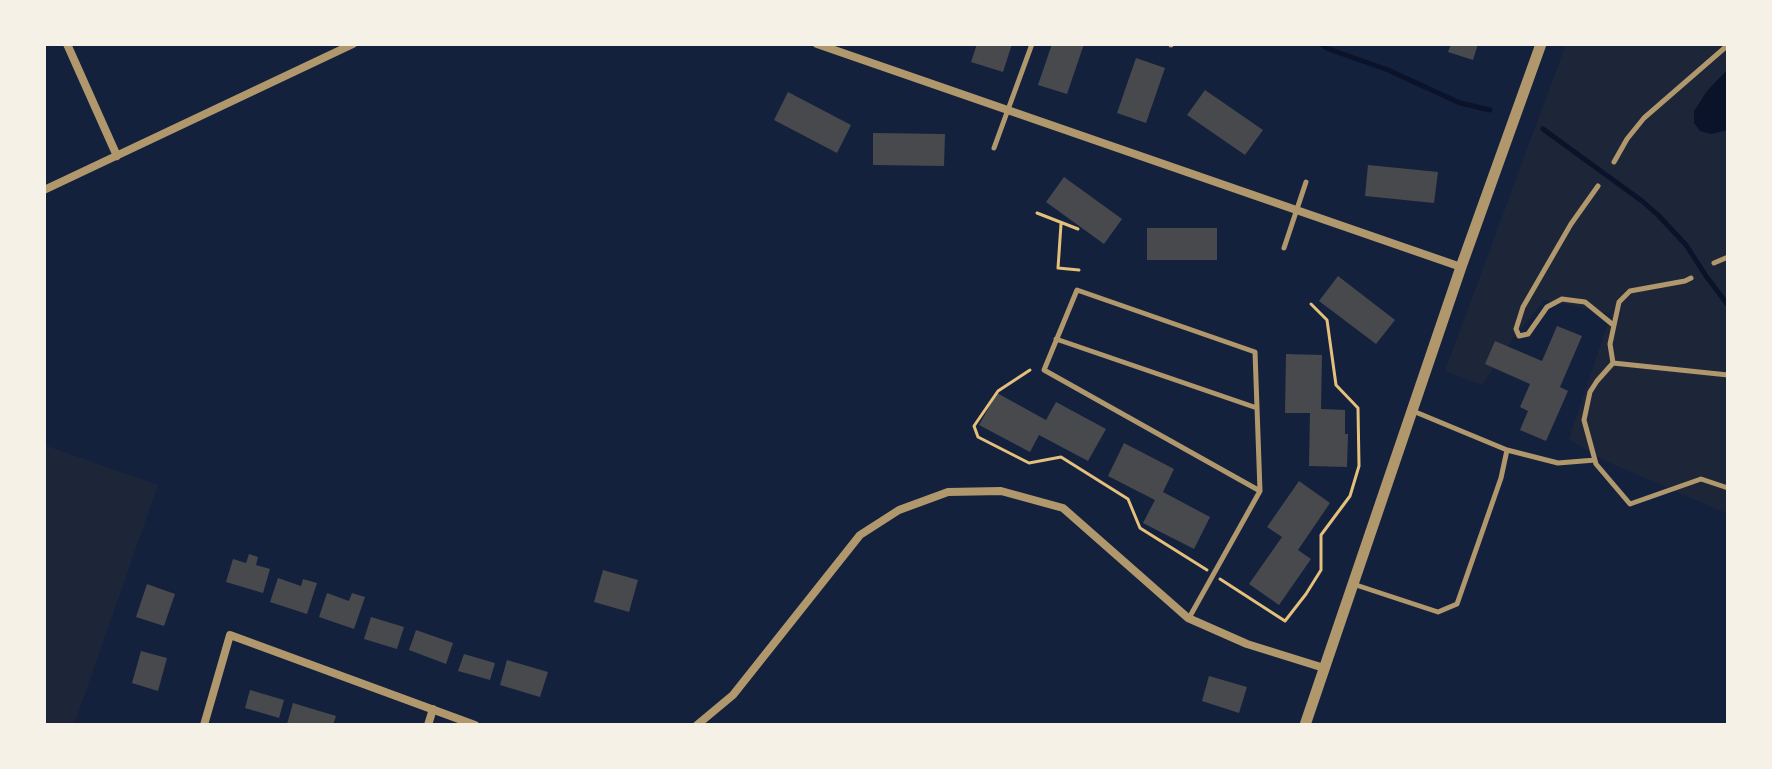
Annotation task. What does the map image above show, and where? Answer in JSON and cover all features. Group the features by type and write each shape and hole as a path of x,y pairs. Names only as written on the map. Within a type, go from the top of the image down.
{"street":[{"path":"67,44 117,156"},
{"path":"44,190 353,44"},
{"path":"817,44 1461,267"},
{"path":"1305,725 1461,267 1541,44"},
{"path":"697,725 733,695 860,535 899,510 948,492 1001,491 1063,508 1188,618 1247,644 1324,668"},
{"path":"204,725 230,635 475,725"},
{"path":"428,725 433,709"}],"lane":[{"path":"994,148 1032,44"},
{"path":"1614,162 1644,118 1728,45"},
{"path":"1284,248 1306,182"},
{"path":"1598,186 1571,224 1523,307 1516,329 1519,336 1528,334 1547,307 1562,299 1585,302 1612,324"},
{"path":"1714,263 1728,257"},
{"path":"1613,363 1610,344 1619,302 1630,291 1691,278"},
{"path":"1188,618 1260,491 1255,352 1077,290 1044,370 1260,491"},
{"path":"1056,339 1257,408"},
{"path":"1613,363 1728,375"},
{"path":"1613,363 1590,392 1584,420 1596,464 1630,504 1701,479 1728,488"},
{"path":"1412,411 1507,450 1558,463 1595,460"},
{"path":"1353,584 1438,612 1457,604 1501,478 1507,450"}],"path":[{"path":"1037,213 1078,229"},
{"path":"1061,224 1058,268 1079,270"},
{"path":"1030,370 998,391 974,426 978,437 1029,463 1061,457 1128,499 1140,528 1285,621 1321,570 1321,535 1350,496 1359,466 1358,408 1336,385 1327,320 1311,304"}],"shaded area":[{"path":"1566,44 1728,44 1728,514 1603,460 1569,439 1611,314 1544,300 1482,385 1445,371"},
{"path":"1728,69 1728,130 1711,134 1700,131 1694,123 1694,111 1707,91"},
{"path":"44,445 158,485 74,725 44,725"}],"building":[{"path":"977,44 1012,44 1003,72 971,62"},
{"path":"1052,44 1084,44 1067,94 1038,85"},
{"path":"1451,44 1478,44 1473,60 1448,52"},
{"path":"1136,58 1165,68 1146,123 1117,113"},
{"path":"1205,90 1263,130 1245,155 1187,115"},
{"path":"788,92 851,125 837,153 774,120"},
{"path":"873,133 945,134 944,166 873,165"},
{"path":"1368,165 1438,172 1434,203 1365,196"},
{"path":"1064,177 1122,219 1104,244 1046,202"},
{"path":"1147,228 1217,228 1217,260 1147,260"},
{"path":"1338,276 1395,320 1376,344 1319,301"},
{"path":"1557,326 1582,336 1560,387 1568,391 1546,441 1520,430 1528,411 1520,407 1530,384 1485,364 1495,341 1542,361"},
{"path":"1286,354 1322,355 1321,409 1345,410 1347,467 1309,466 1310,413 1285,413"},
{"path":"997,393 1046,420 1056,402 1106,429 1088,461 1039,435 1030,452 979,425"},
{"path":"1124,443 1174,469 1163,492 1210,517 1194,549 1143,523 1155,500 1108,476"},
{"path":"1299,481 1330,503 1298,550 1311,559 1279,605 1249,584 1282,537 1267,527"},
{"path":"249,554 258,557 256,565 270,569 263,593 226,582 233,559 246,563"},
{"path":"603,570 638,580 629,612 594,602"},
{"path":"278,578 301,586 303,579 317,583 307,614 270,602"},
{"path":"147,584 175,594 164,626 136,617"},
{"path":"327,593 349,601 352,593 365,597 354,629 319,617"},
{"path":"371,617 404,627 397,649 364,639"},
{"path":"416,630 453,643 446,664 409,650"},
{"path":"141,651 167,658 158,691 132,683"},
{"path":"464,654 495,663 490,680 458,671"},
{"path":"507,660 548,672 540,697 500,685"},
{"path":"1209,676 1247,687 1239,713 1202,701"},
{"path":"250,690 284,700 279,718 245,708"},
{"path":"293,703 336,716 333,725 287,724"}],"waterway":[{"path":"1322,44 1460,103 1490,110"},
{"path":"1543,129 1659,216 1686,245 1728,305"}]}
